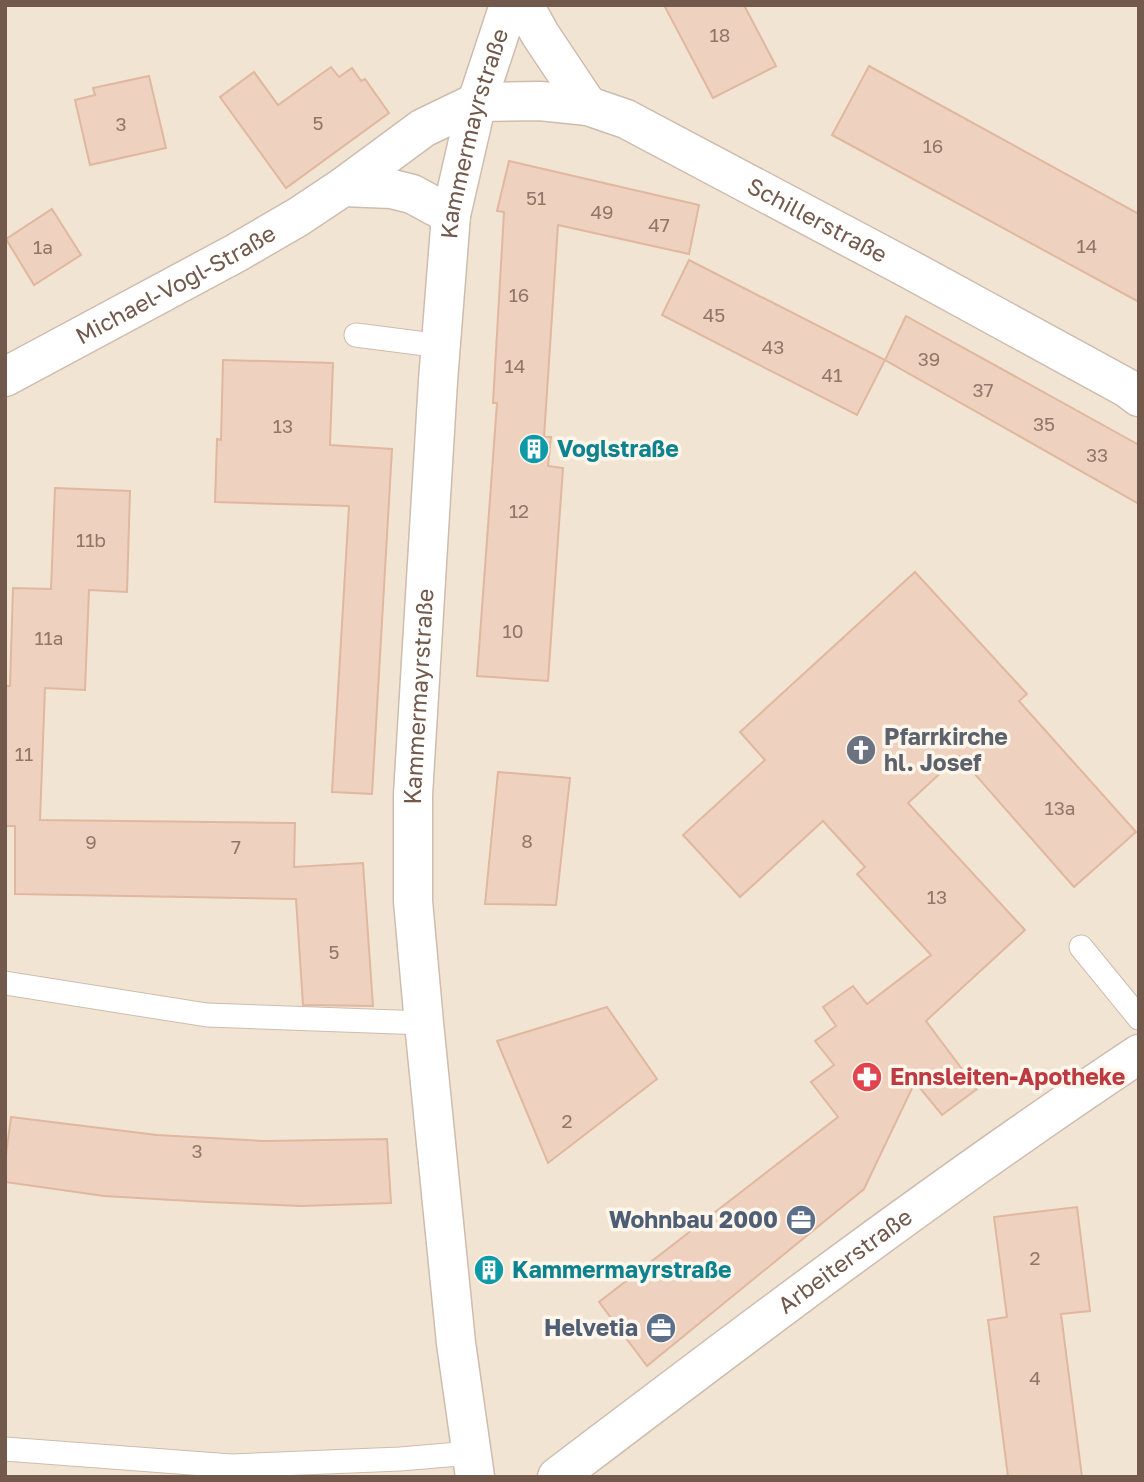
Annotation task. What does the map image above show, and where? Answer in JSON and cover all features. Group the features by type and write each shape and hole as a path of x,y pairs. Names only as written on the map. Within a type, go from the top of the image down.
{"street":[{"name":"Kammermayrstraße","path":"473,1465 456,1343 413,901 413,795 440,346 451,215 477,102 509,5"},
{"path":"524,5 588,106"},
{"name":"Schillerstraße","path":"477,102 540,101 588,106 626,119 909,269 1139,397"},
{"name":"Michael-Vogl-Straße","path":"5,377 298,217 423,128 477,102"},
{"path":"343,187 392,189 412,194 451,215"},
{"name":"Arbeiterstraße","path":"557,1477 849,1258 1065,1103 1139,1054"}],"lane":[{"path":"356,335 440,346"},
{"path":"1081,947 1139,1018"},
{"path":"5,983 207,1015 424,1023"},
{"path":"5,1449 231,1466 400,1459 473,1465"}],"shaded area":[{"path":"5,5 1139,5 1139,1477 5,1477"}],"building":[{"path":"664,5 744,5 776,66 713,98"},
{"path":"869,66 1139,214 1139,302 832,135"},
{"path":"331,67 339,77 352,68 361,81 365,79 389,113 286,188 220,97 254,72 278,105"},
{"path":"149,76 166,148 90,165 75,100 95,95 93,88"},
{"path":"509,161 699,205 689,254 558,225 544,437 551,437 548,466 563,468 548,681 477,676 497,403 493,403 504,212 497,211"},
{"path":"52,209 81,255 34,285 6,239"},
{"path":"689,260 885,360 857,415 662,315"},
{"path":"906,316 1139,445 1139,504 885,360"},
{"path":"223,360 333,363 330,445 392,449 372,794 332,792 349,506 215,502 217,439 221,440"},
{"path":"55,488 130,491 127,592 89,590 85,690 45,688 40,820 295,823 294,867 363,863 373,1006 303,1005 296,899 15,894 15,826 5,826 5,686 10,686 13,588 51,589"},
{"path":"915,572 1027,694 1019,701 1136,832 1074,887 959,756 908,803 1025,930 926,1021 977,1089 942,1115 915,1082 864,1189 647,1366 599,1302 838,1117 811,1082 834,1065 815,1041 836,1026 823,1007 853,986 867,1004 931,955 857,874 865,867 823,821 740,897 683,835 765,760 740,732"},
{"path":"498,772 570,778 556,905 485,904"},
{"path":"607,1007 657,1079 548,1163 497,1041"},
{"path":"11,1117 157,1135 263,1141 387,1139 391,1203 301,1206 207,1202 104,1196 5,1182"},
{"path":"1077,1207 1090,1311 1061,1314 1082,1477 1008,1477 988,1320 1007,1317 994,1217"}],"place":[{"name":"Voglstraße","path":"534,449"},
{"name":"Pfarrkirche hl. Josef","path":"861,750"},
{"name":"Ennsleiten-Apotheke","path":"867,1077"},
{"name":"Wohnbau 2000","path":"801,1220"},
{"name":"Kammermayrstraße","path":"489,1270"},
{"name":"Helvetia","path":"661,1328"}]}
